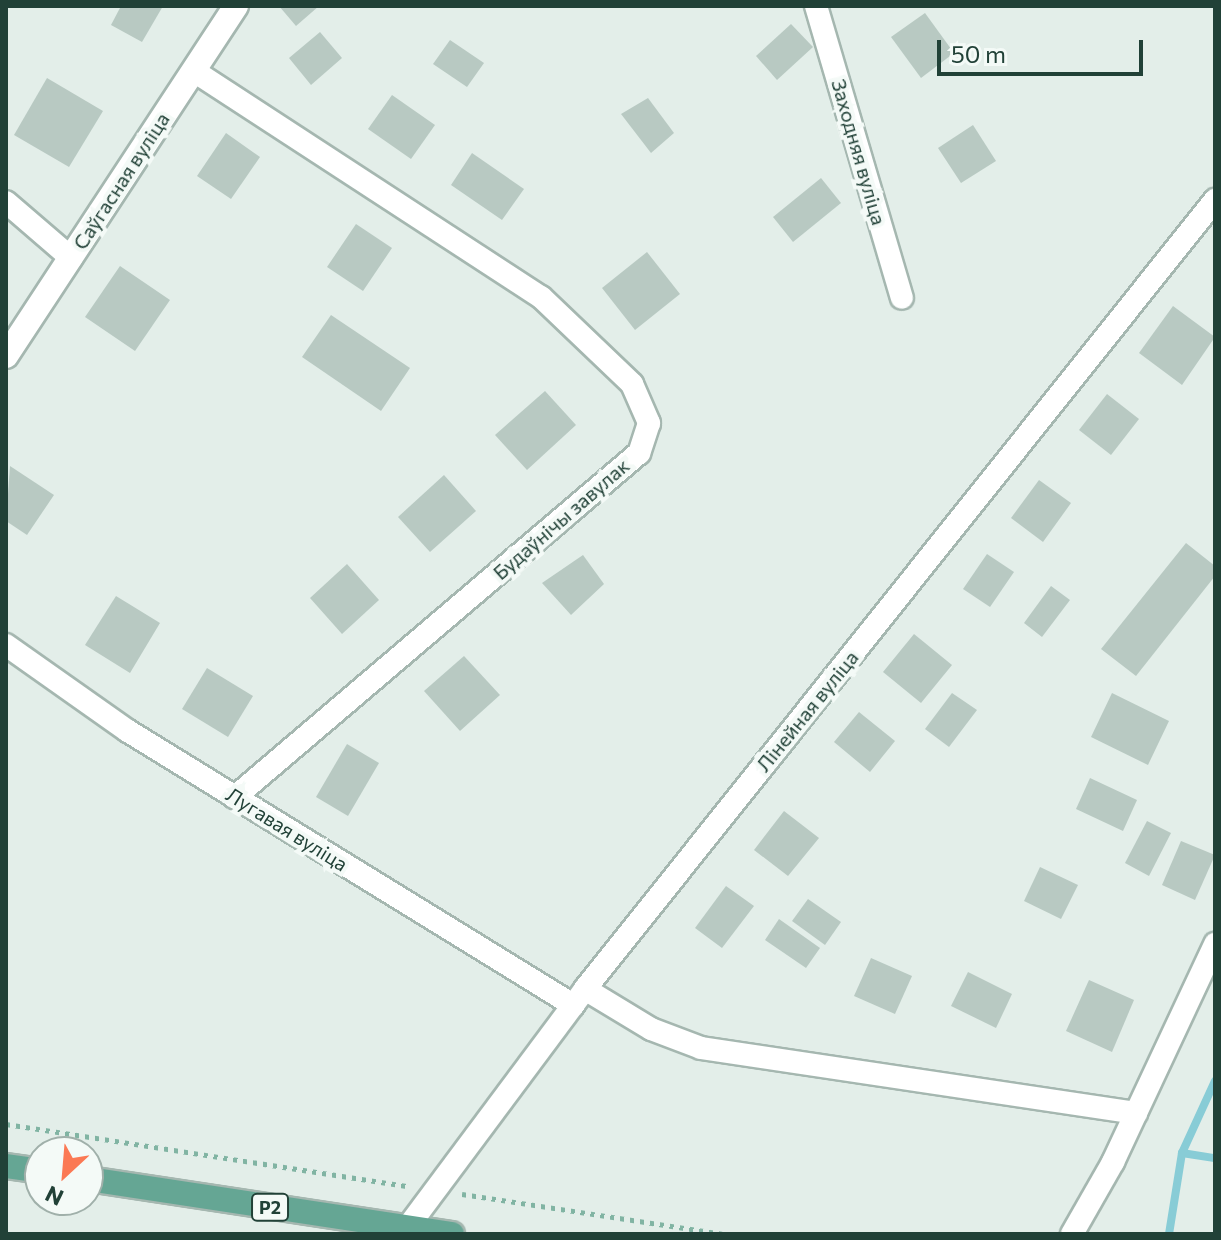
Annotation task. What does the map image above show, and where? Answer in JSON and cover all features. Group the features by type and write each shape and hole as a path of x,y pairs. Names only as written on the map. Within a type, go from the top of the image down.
{"main road":[{"name":"Р2","path":"104,1181 452,1234"}],"street":[{"name":"Саўгасная вуліца","path":"6,356 236,6"},
{"name":"Заходняя вуліца","path":"816,6 902,298"},
{"name":"Будаўнічы завулак","path":"194,71 541,297 632,384 649,423 639,453 235,797"},
{"name":"Лінейная вуліца","path":"407,1228 579,997 1215,200"},
{"path":"6,202 71,258"},
{"name":"Лугавая вуліца","path":"6,645 128,731 235,797 579,997 639,1023 701,1048 1136,1113"},
{"path":"1072,1234 1136,1113 1215,944"}],"path":[{"path":"6,1124 722,1234"}],"building":[{"path":"121,6 163,6 142,42 111,25"},
{"path":"279,6 319,6 296,26"},
{"path":"925,13 954,53 921,78 891,37"},
{"path":"791,24 813,47 777,80 756,56"},
{"path":"320,32 342,58 311,85 289,58"},
{"path":"450,40 484,63 467,87 433,64"},
{"path":"47,78 103,111 69,167 14,135"},
{"path":"392,95 435,125 411,159 368,129"},
{"path":"648,98 674,133 651,153 621,114"},
{"path":"973,125 996,161 961,183 938,148"},
{"path":"226,133 260,157 231,199 197,176"},
{"path":"472,153 524,189 502,220 451,185"},
{"path":"821,178 841,203 793,242 773,217"},
{"path":"356,224 392,248 363,291 327,267"},
{"path":"647,252 680,294 635,330 602,288"},
{"path":"120,266 170,300 135,351 85,317"},
{"path":"1173,306 1215,337 1182,385 1139,353"},
{"path":"331,315 410,368 381,411 302,357"},
{"path":"545,391 576,425 527,470 495,435"},
{"path":"1107,394 1139,419 1111,455 1079,430"},
{"path":"10,466 54,495 27,535 6,521"},
{"path":"444,475 476,511 430,552 398,517"},
{"path":"1039,480 1071,503 1043,542 1011,518"},
{"path":"1186,543 1215,566 1215,576 1136,676 1101,649"},
{"path":"987,554 1014,572 990,607 963,589"},
{"path":"583,555 604,584 571,615 542,583"},
{"path":"347,564 379,600 342,634 310,598"},
{"path":"1051,586 1070,600 1042,637 1024,623"},
{"path":"116,596 160,623 130,673 85,645"},
{"path":"914,634 952,665 921,703 883,672"},
{"path":"464,656 500,695 460,731 424,691"},
{"path":"207,668 253,696 228,737 182,709"},
{"path":"952,693 977,710 949,747 925,729"},
{"path":"1112,693 1169,721 1148,765 1091,737"},
{"path":"859,712 895,741 870,772 834,742"},
{"path":"347,744 379,763 348,816 316,797"},
{"path":"1090,778 1137,800 1123,831 1076,809"},
{"path":"784,811 819,838 788,876 754,850"},
{"path":"1147,821 1171,833 1149,876 1125,863"},
{"path":"1181,841 1215,855 1195,900 1162,885"},
{"path":"1040,867 1078,885 1061,919 1024,901"},
{"path":"726,886 754,906 722,948 695,928"},
{"path":"808,899 841,922 825,945 792,921"},
{"path":"779,919 820,948 806,968 765,940"},
{"path":"871,958 912,976 895,1014 854,996"},
{"path":"968,972 1012,994 996,1028 951,1006"},
{"path":"1089,980 1134,1000 1112,1052 1066,1031"}],"waterway":[{"path":"1169,1234 1182,1153 1215,1081"},
{"path":"1182,1153 1215,1158"}]}
